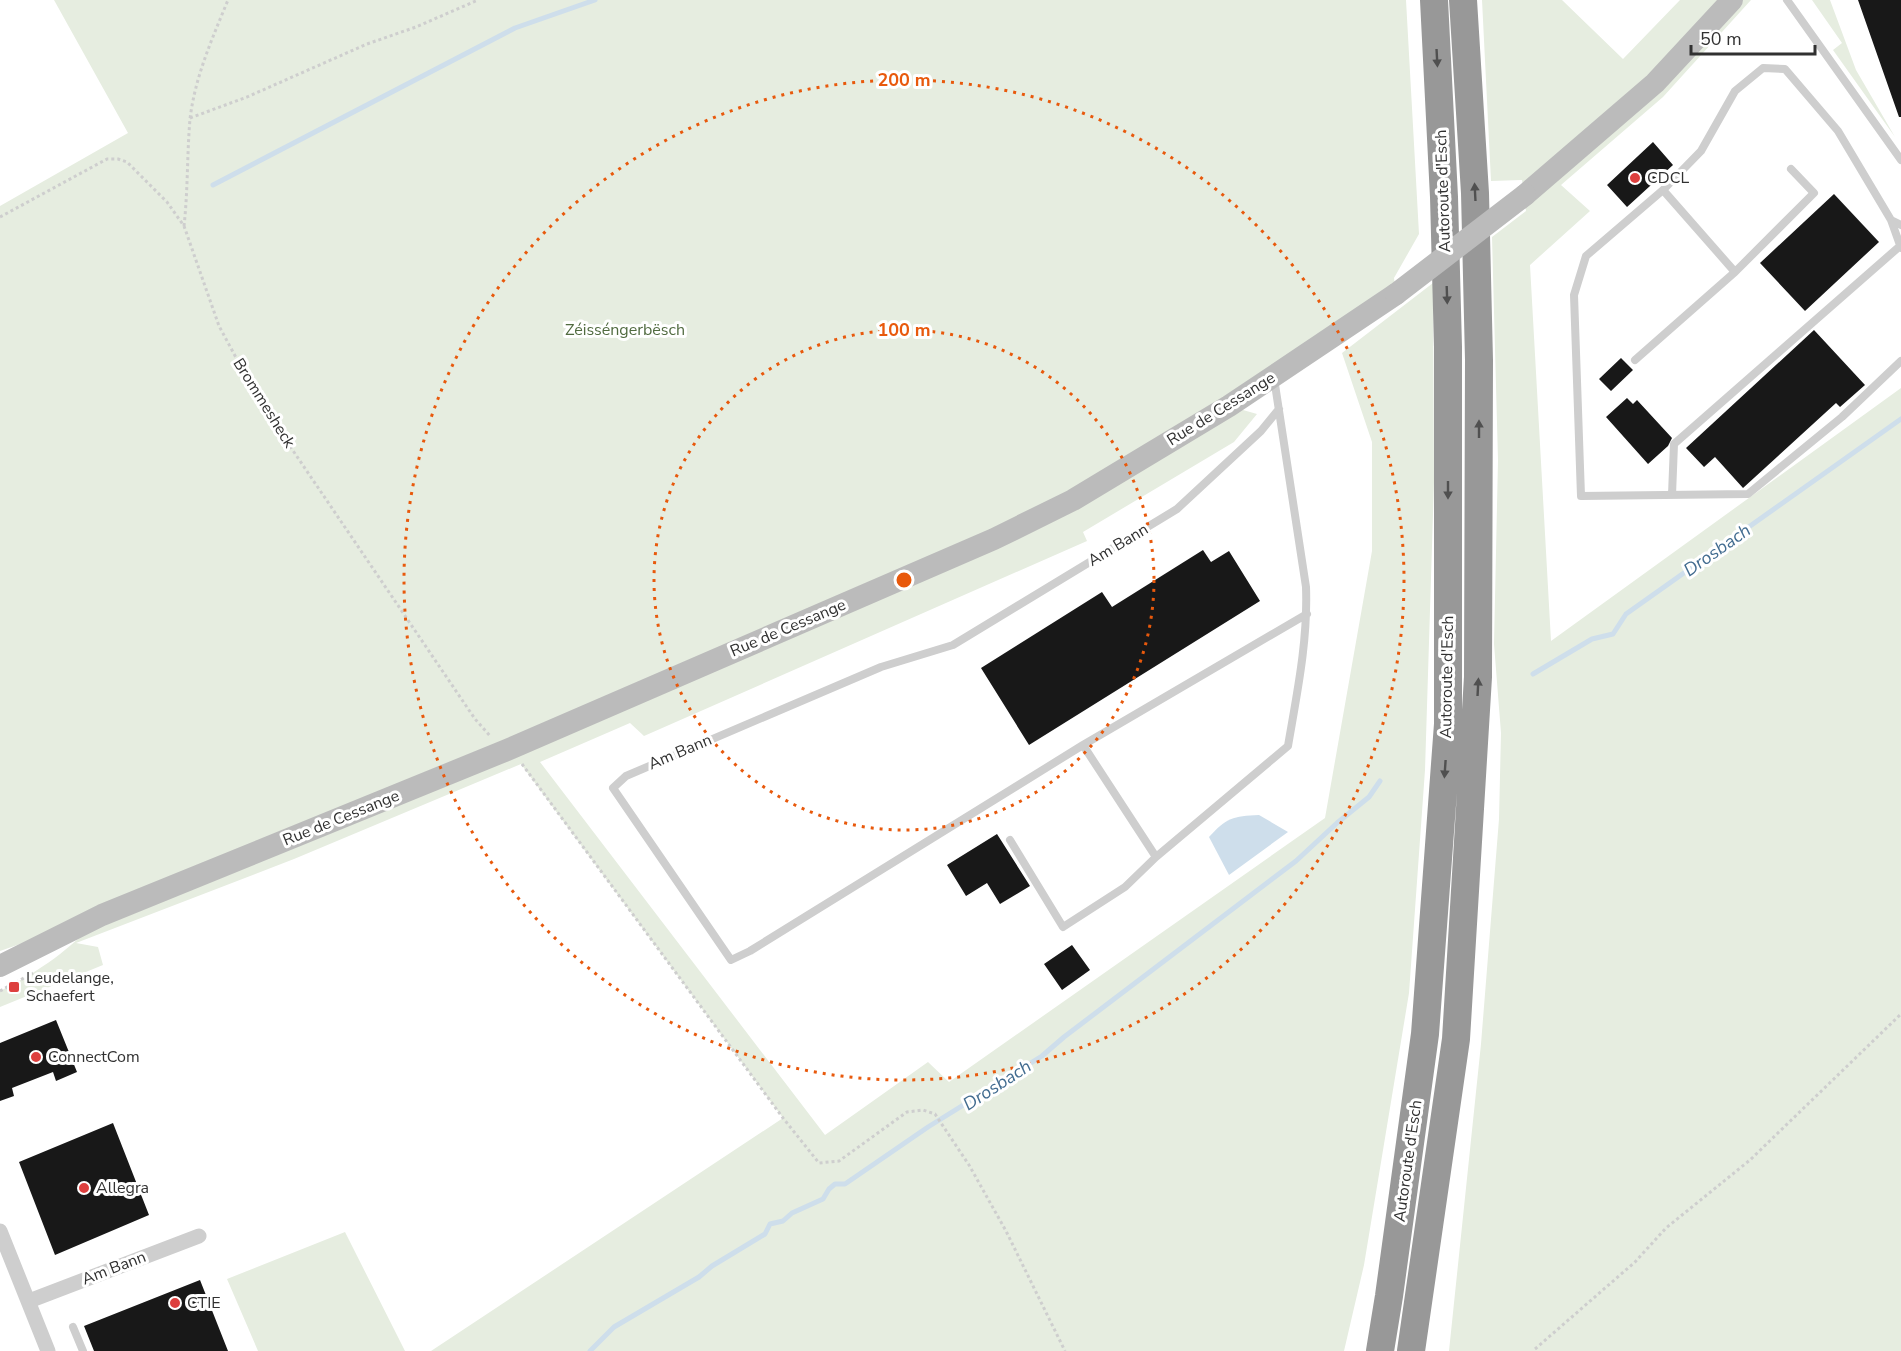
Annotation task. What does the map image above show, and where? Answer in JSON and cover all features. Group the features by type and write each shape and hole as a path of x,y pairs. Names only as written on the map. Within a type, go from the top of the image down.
{"highway":[{"name":"Autoroute d'Esch","path":"1380,1351 1425,1034 1448,724 1448,347 1444,197 1434,0"},
{"name":"Autoroute d'Esch","path":"1411,1351 1456,1040 1478,677 1479,360 1475,193 1463,0"},
{"path":"1432,1351 1467,1044 1486,822 1476,723"},
{"path":"1373,1351 1389,1296"}],"main road":[{"name":"Rue de Cessange","path":"0,966 102,915 512,755 994,539 1073,500 1274,377 1396,294 1525,195 1655,83 1732,0"}],"street":[{"path":"0,1231 48,1351"},
{"name":"Am Bann","path":"29,1300 199,1236"}],"lane":[{"path":"1787,0 1901,160"},
{"path":"1672,495 1674,444 1900,247 1891,220 1838,131 1785,69 1763,68 1736,90 1701,151 1664,190 1586,256 1574,295 1581,496 1672,495 1748,494 1842,417 1901,361"},
{"path":"1635,360 1735,272 1814,193 1791,169"},
{"path":"1664,190 1735,272"},
{"path":"1891,220 1901,225"},
{"path":"1010,840 1063,927 1125,887 1156,856 1288,746 1305,644 1306,587 1274,377"},
{"name":"Am Bann","path":"1279,409 1261,431 1177,509 953,645 881,667 626,776 613,788 730,960 750,951 1083,745 1307,614"},
{"path":"1083,745 1156,856"},
{"path":"73,1327 83,1351"}],"path":[{"path":"184,226 188,192 190,118 203,60 228,0"},
{"path":"190,118 247,97 367,44 416,27 478,0"},
{"name":"Brommesheck","path":"0,218 107,159 127,162 167,202 184,226 219,326 260,402 475,719 512,755 783,1118 819,1163 839,1161 907,1112 923,1110 935,1114 969,1165 1006,1231 1065,1351"},
{"path":"1535,1350 1635,1262 1666,1228 1750,1160 1901,1014"}],"green space":[{"name":"Zéisséngerbësch","path":"54,0 1406,0 1419,234 1394,278 1396,294 1229,406 1257,414 1234,442 1083,532 1087,541 644,736 630,723 540,762 825,1135 928,1062 949,1082 1325,818 1372,551 1372,442 1342,353 1433,283 1434,482 1425,770 1409,993 1364,1265 1344,1351 431,1351 783,1118 521,764 294,859 76,943 98,947 103,965 0,1007 0,991 54,958 101,916 0,951 0,206 128,133"},
{"path":"1482,0 1562,0 1623,59 1680,0 1751,0 1663,97 1561,185 1590,211 1530,265 1551,641 1901,388 1901,1351 1449,1351 1481,1044 1499,819 1501,733 1494,644 1498,460 1492,237 1526,211 1522,180 1491,181"},
{"path":"1812,0 1830,0 1856,70 1895,137 1833,50 1842,43"},
{"path":"345,1232 405,1351 258,1351 227,1279"}],"water":[{"path":"1259,815 1288,832 1229,875 1209,837 1231,819"}],"building":[{"path":"1858,0 1901,0 1901,117 1899,117"},
{"path":"1653,142 1673,165 1627,207 1607,185"},
{"path":"1834,194 1879,242 1805,311 1760,263"},
{"path":"1814,330 1865,385 1840,407 1836,403 1743,488 1715,457 1704,467 1686,448"},
{"path":"1621,358 1633,370 1611,391 1599,379"},
{"path":"1627,398 1633,404 1637,400 1672,438 1668,446 1648,464 1606,417"},
{"path":"1203,550 1211,562 1229,551 1260,601 1029,745 981,668 1102,592 1112,607"},
{"path":"997,834 1030,886 1000,904 987,883 966,896 947,865"},
{"path":"1072,945 1090,970 1062,990 1044,964"},
{"name":"ConnectCom","path":"56,1020 77,1072 56,1081 53,1072 12,1088 14,1096 0,1101 0,1043"},
{"name":"Allegra","path":"113,1123 149,1215 55,1255 19,1162"},
{"name":"CTIE","path":"200,1280 228,1351 94,1351 84,1326"}],"waterway":[{"path":"213,185 515,28 595,0"},
{"name":"Drosbach","path":"1533,674 1592,639 1613,634 1626,614 1901,419"},
{"name":"Drosbach","path":"590,1351 614,1327 699,1277 712,1266 765,1234 770,1224 783,1221 792,1213 823,1199 835,1184 845,1184 928,1127 1042,1056 1296,861 1369,797 1380,781"}],"place":[{"name":"CDCL","path":"1635,178"},
{"name":"Leudelange, Schaefert","path":"14,987"},
{"name":"ConnectCom","path":"36,1057"},
{"name":"Allegra","path":"84,1188"},
{"name":"CTIE","path":"175,1303"}]}
